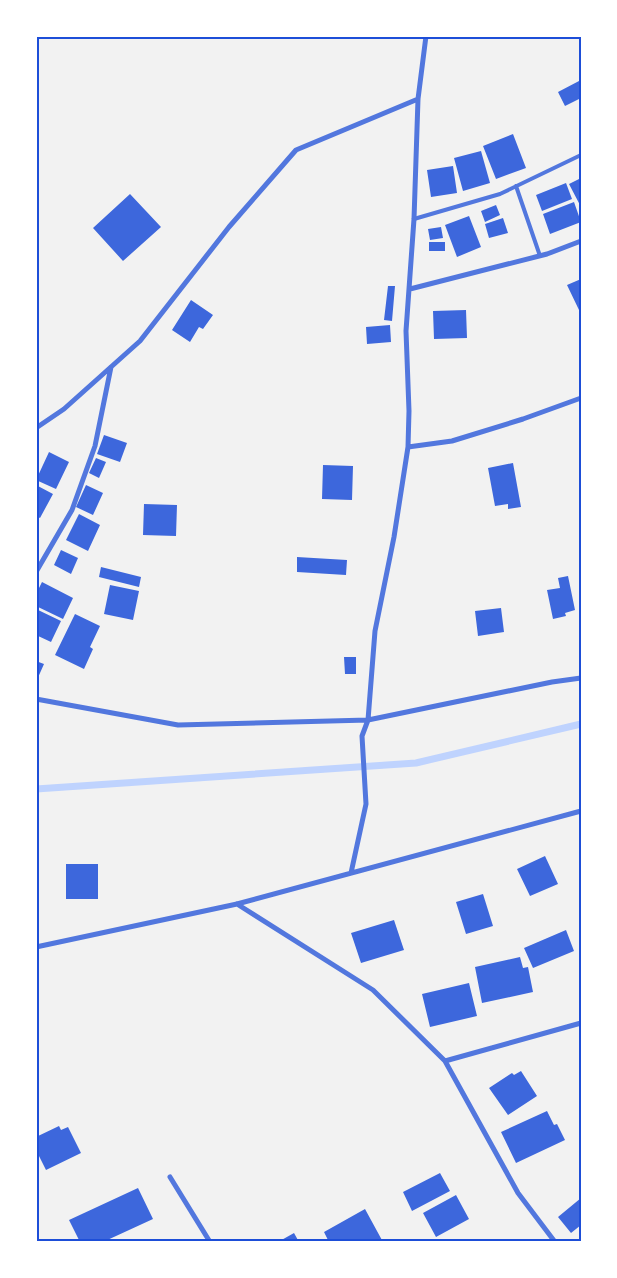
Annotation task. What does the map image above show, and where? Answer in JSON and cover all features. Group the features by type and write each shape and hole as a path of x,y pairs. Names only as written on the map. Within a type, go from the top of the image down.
{"street":[{"path":"351,873 366,804 362,736 368,720 375,631 394,537 408,447 409,411 406,331 414,219 418,99 426,36"},
{"path":"36,428 64,409 140,341 229,228 296,150 418,99"},
{"path":"410,289 540,256 581,241"},
{"path":"36,572 72,510 95,446 111,367"},
{"path":"408,447 452,441 581,398"},
{"path":"36,699 178,725 368,720 552,682 581,678"},
{"path":"36,946 238,904 581,811"},
{"path":"238,904 373,990 445,1061 518,1193 555,1242"},
{"path":"445,1061 581,1023"},
{"path":"170,1177 210,1242"}],"lane":[{"path":"414,219 500,194 581,155"},
{"path":"516,186 540,256"}],"building":[{"path":"579,81 581,85 581,98 565,106 558,92"},
{"path":"513,134 526,168 496,179 483,146"},
{"path":"481,151 490,183 463,191 454,158"},
{"path":"453,166 457,193 431,197 427,170"},
{"path":"581,178 581,207 569,184"},
{"path":"566,183 572,199 542,211 536,195"},
{"path":"130,194 161,227 123,261 93,228"},
{"path":"574,202 581,222 550,234 543,214"},
{"path":"496,205 500,215 485,222 481,211"},
{"path":"469,216 481,247 457,257 445,225"},
{"path":"503,218 508,233 489,238 485,224"},
{"path":"441,227 443,238 430,240 428,229"},
{"path":"429,242 445,242 445,251 429,251"},
{"path":"581,279 581,309 579,310 567,285"},
{"path":"388,286 395,286 392,321 384,320"},
{"path":"191,300 213,315 203,329 199,327 190,342 172,330"},
{"path":"466,310 467,338 434,339 433,311"},
{"path":"390,325 391,342 367,344 366,327"},
{"path":"104,435 127,443 120,462 97,454"},
{"path":"49,452 69,462 56,489 36,480"},
{"path":"96,458 106,462 99,478 89,473"},
{"path":"513,463 521,507 508,509 508,504 495,506 488,468"},
{"path":"323,465 353,466 352,500 322,499"},
{"path":"36,485 53,494 40,518 36,516"},
{"path":"86,485 103,493 93,515 76,507"},
{"path":"144,504 177,505 176,536 143,535"},
{"path":"79,514 100,525 88,551 66,540"},
{"path":"61,550 78,558 71,574 54,565"},
{"path":"297,557 347,560 346,575 297,572"},
{"path":"101,567 141,577 139,587 99,577"},
{"path":"568,576 575,610 565,613 566,616 553,619 547,590 560,588 558,578"},
{"path":"42,582 73,598 63,619 36,606 36,594"},
{"path":"110,585 139,591 133,620 104,614"},
{"path":"501,608 504,632 478,636 475,611"},
{"path":"36,609 61,621 51,642 36,635"},
{"path":"75,614 100,626 90,647 93,649 84,669 55,655"},
{"path":"344,657 356,657 356,674 345,674"},
{"path":"36,661 44,664 36,682"},
{"path":"545,856 558,884 530,896 517,869"},
{"path":"66,864 98,864 98,899 66,899"},
{"path":"483,894 493,926 466,934 456,902"},
{"path":"394,920 404,950 361,963 351,933"},
{"path":"566,930 574,951 533,968 524,948"},
{"path":"520,957 523,968 528,967 533,992 482,1003 475,967"},
{"path":"469,983 477,1016 430,1027 422,994"},
{"path":"521,1071 537,1096 508,1115 489,1088 512,1073 514,1075"},
{"path":"547,1111 554,1125 557,1124 565,1140 516,1163 501,1132"},
{"path":"59,1126 61,1130 68,1127 81,1153 46,1170 36,1150 36,1137"},
{"path":"440,1173 450,1191 412,1211 403,1192"},
{"path":"138,1188 153,1219 103,1242 80,1242 69,1220"},
{"path":"456,1195 469,1219 436,1237 423,1213"},
{"path":"581,1198 581,1225 571,1233 558,1217"},
{"path":"365,1209 383,1242 329,1242 324,1232"},
{"path":"294,1233 299,1242 278,1242"}],"waterway":[{"path":"36,789 416,763 581,724"}]}
